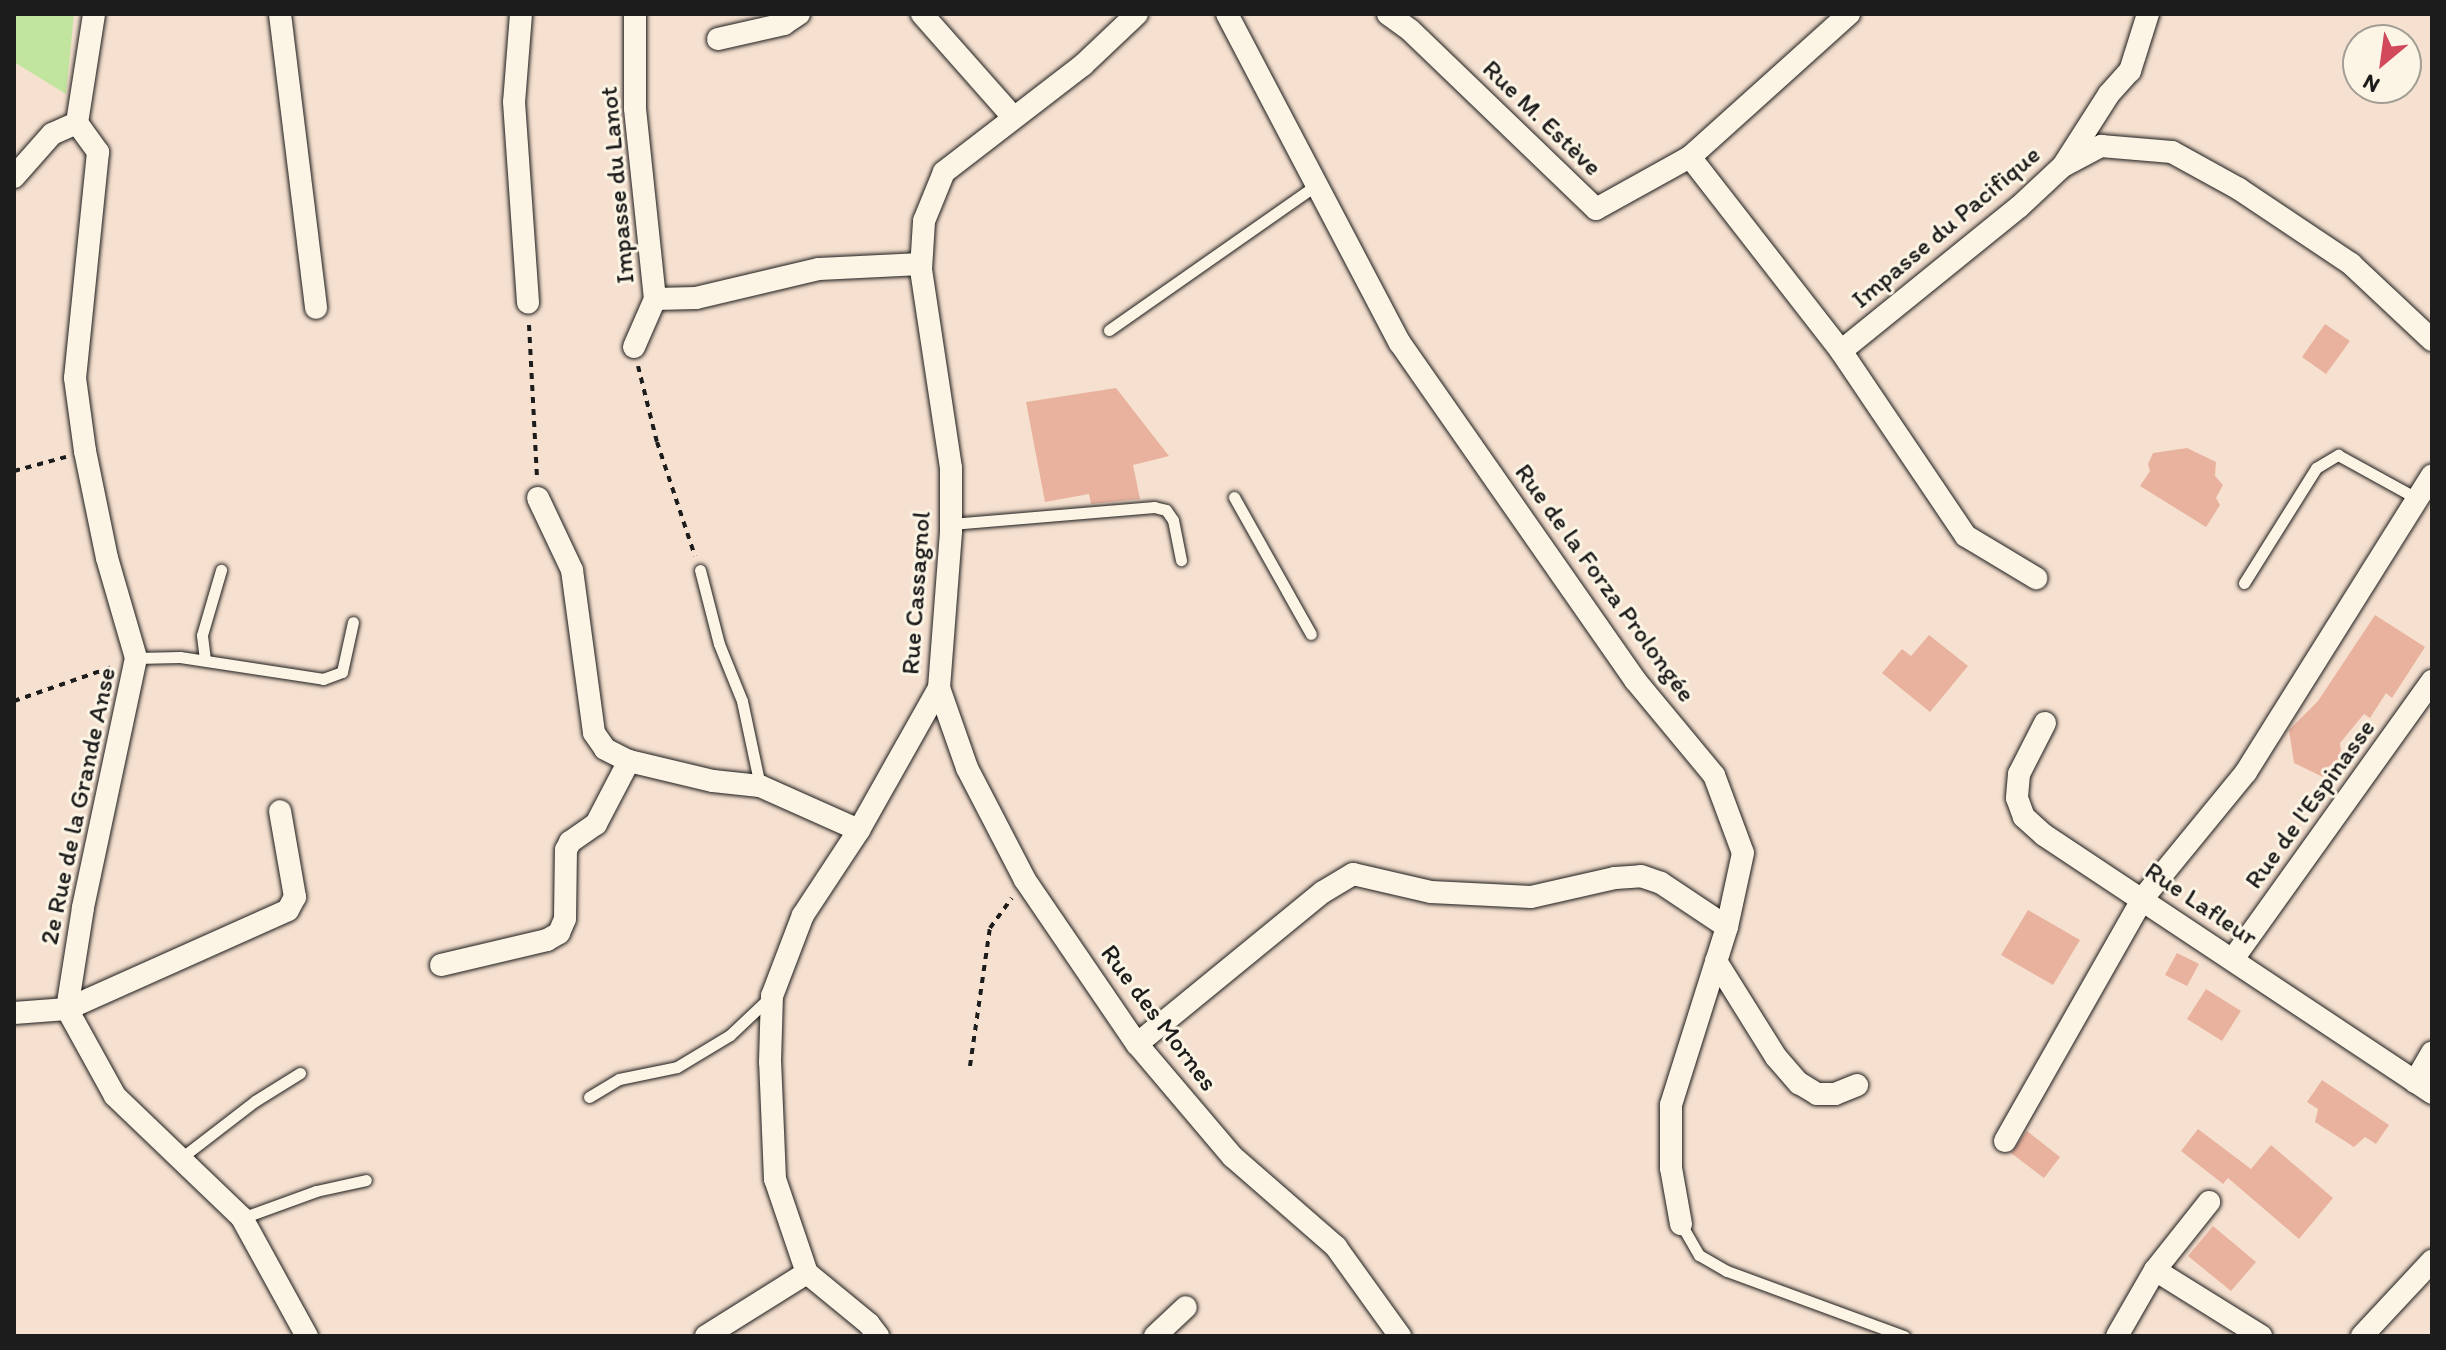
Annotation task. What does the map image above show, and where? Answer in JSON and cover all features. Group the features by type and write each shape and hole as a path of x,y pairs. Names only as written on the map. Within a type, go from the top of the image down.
{"street":[{"path":"14,177 52,134 77,123 94,14"},
{"path":"280,14 316,308"},
{"path":"521,14 514,102 528,303"},
{"name":"Impasse du Lanot","path":"634,347 655,299 635,108 635,14"},
{"path":"718,39 784,24 799,14"},
{"path":"922,14 1013,117"},
{"name":"Rue Cassagnol","path":"807,1273 775,1179 770,1062 772,996 803,915 859,830 939,688 951,524 951,468 921,264 924,221 944,172 1083,65 1137,14"},
{"name":"Rue de la Forza Prolongée","path":"1227,14 1400,343 1635,680 1714,775 1743,853 1727,927 1671,1105 1671,1168 1681,1224"},
{"name":"Rue M. Estève","path":"1388,14 1410,30 1596,209 1690,157 1849,14"},
{"name":"Impasse du Pacifique","path":"1841,351 2019,207 2063,166 2109,94 2130,71 2148,14"},
{"name":"2e Rue de la Grande Anse","path":"67,1009 83,908 136,658 107,558 85,451 75,378 98,152 77,123"},
{"path":"2063,166 2101,146 2172,152 2239,189 2342,259 2432,340"},
{"path":"1690,157 1841,351 1966,536 2036,578"},
{"path":"655,299 696,298 819,269 921,264"},
{"path":"2005,1141 2143,898 2246,772 2432,475"},
{"path":"538,498 572,570 594,733 605,749 629,761 713,781 760,786 859,830"},
{"name":"Rue de l'Espinasse","path":"2233,959 2432,681"},
{"name":"Rue des Mornes","path":"939,688 967,768 1025,880 1137,1044 1233,1157 1336,1247 1400,1336"},
{"name":"Rue Lafleur","path":"2045,723 2019,774 2017,798 2024,817 2044,835 2143,898 2423,1088"},
{"path":"441,965 547,940 559,933 565,919 566,850 570,842 596,824 629,761"},
{"path":"14,1013 67,1009 288,910 295,897 280,811"},
{"path":"1137,1044 1323,892 1353,874 1431,892 1531,897 1615,878 1641,876 1661,883 1727,927"},
{"path":"1716,961 1776,1057 1799,1083 1817,1094 1835,1094 1857,1085"},
{"path":"67,1009 115,1096 242,1218 307,1336"},
{"path":"2423,1088 2432,1053"},
{"path":"2117,1336 2155,1270 2209,1202"},
{"path":"2362,1336 2432,1261"},
{"path":"2155,1270 2261,1336"},
{"path":"706,1336 807,1273 869,1324 878,1336"},
{"path":"1155,1336 1186,1307"}],"lane":[{"path":"1109,330 1316,185"},
{"path":"2244,583 2316,468 2338,455 2418,499"},
{"path":"1234,497 1311,634"},
{"path":"951,524 1154,507 1166,510 1173,520 1181,560"},
{"path":"205,660 202,635 221,570"},
{"path":"700,570 719,644 742,701 760,786"},
{"path":"136,658 205,660 323,679 342,672 353,622"},
{"path":"589,1097 619,1079 677,1067 730,1035 772,996"},
{"path":"181,1158 255,1101 300,1073"},
{"path":"242,1218 316,1191 366,1180"},
{"path":"1681,1224 1699,1255 1727,1271 1904,1336"}],"path":[{"path":"528,303 538,498"},
{"path":"634,347 657,442 700,570"},
{"path":"14,471 85,451"},
{"path":"14,701 136,658"},
{"path":"970,1066 990,928 1025,880"}],"green space":[{"path":"14,14 74,14 66,94 14,62"}],"building":[{"path":"2325,324 2350,341 2326,374 2302,357"},
{"path":"1116,388 1169,456 1133,465 1140,499 1091,504 1089,494 1045,502 1026,402"},
{"path":"2187,448 2216,462 2215,476 2223,485 2216,498 2220,505 2206,527 2140,486 2150,471 2148,464 2153,453"},
{"path":"2375,615 2425,647 2392,698 2386,693 2370,718 2364,714 2340,743 2342,761 2327,767 2323,777 2294,763 2289,730 2318,701"},
{"path":"1929,635 1968,666 1930,712 1882,673 1902,649 1911,656"},
{"path":"2028,910 2080,940 2053,985 2001,955"},
{"path":"2177,953 2199,964 2187,986 2165,975"},
{"path":"2206,989 2241,1011 2222,1041 2187,1019"},
{"path":"2322,1080 2389,1125 2376,1144 2365,1137 2354,1147 2315,1122 2318,1109 2307,1102"},
{"path":"2198,1129 2251,1169 2271,1145 2333,1198 2299,1239 2228,1178 2223,1184 2181,1151"},
{"path":"2027,1131 2060,1157 2044,1178 2011,1153"},
{"path":"2213,1226 2256,1262 2231,1291 2188,1256"}]}
